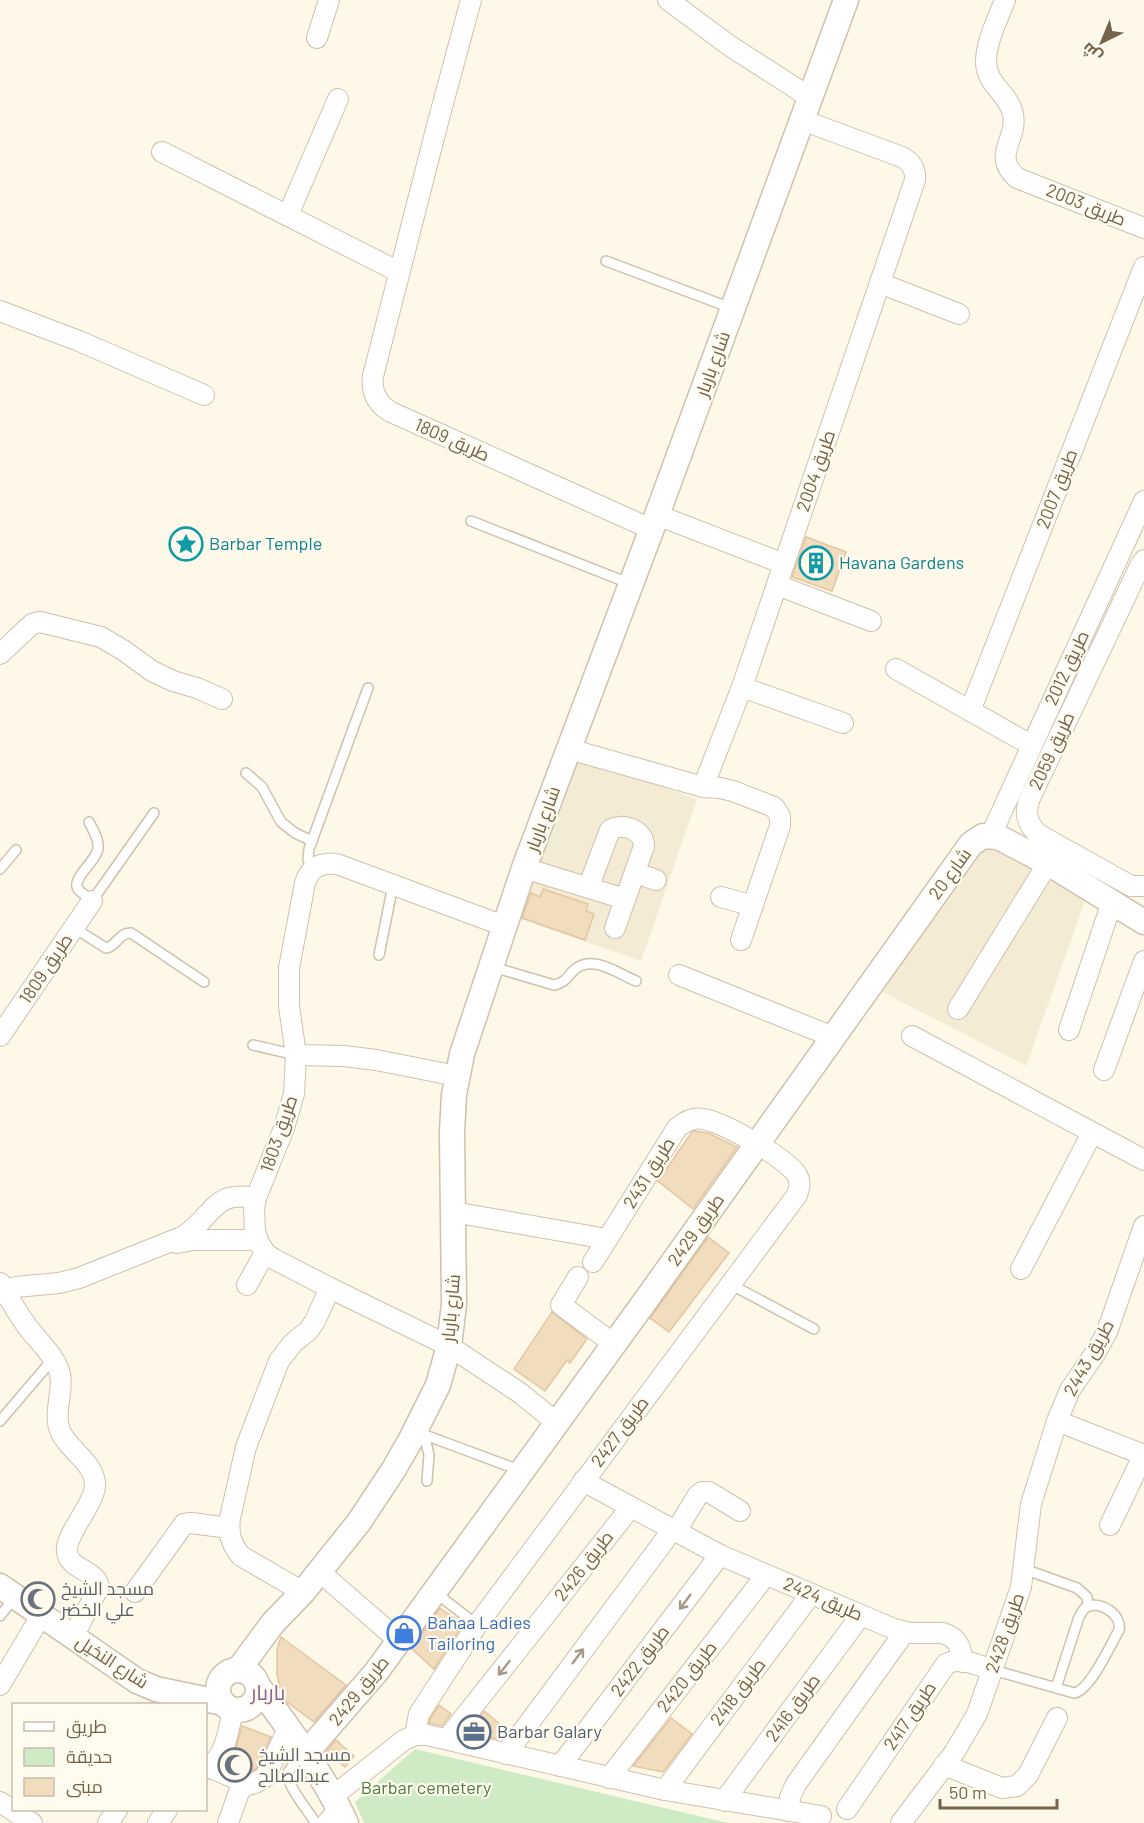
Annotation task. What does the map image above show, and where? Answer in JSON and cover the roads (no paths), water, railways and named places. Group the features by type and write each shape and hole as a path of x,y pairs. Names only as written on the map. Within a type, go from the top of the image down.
{"street":[{"path":"317,38 329,0"},
{"name":"طريق 1809","path":"471,0 399,272 372,382 374,394 381,405 391,412 654,522 784,564"},
{"path":"668,0 730,46 811,98"},
{"name":"شارع باربار","path":"245,1677 273,1623 320,1572 377,1496 419,1433 438,1385 449,1346 454,1304 452,1132 457,1076 469,1031 524,868 846,0"},
{"name":"طريق 2003","path":"1005,0 987,51 986,66 991,80 1008,102 1013,113 1013,126 1005,161 1009,171 1017,178 1144,228"},
{"path":"288,215 338,99"},
{"name":"طريق 2004","path":"703,788 742,687 915,180 911,163 902,156 802,120"},
{"path":"162,152 399,272"},
{"name":"طريق 2007","path":"970,711 1144,267"},
{"path":"880,283 959,314"},
{"path":"0,311 79,341 204,395"},
{"name":"طريق 2012","path":"991,835 1144,501"},
{"name":"طريق 2059","path":"1144,560 1027,804 1026,811 1029,824 1038,834 1131,886 1144,886"},
{"path":"777,585 871,621"},
{"path":"0,654 32,624 40,622 101,637 152,671 222,699"},
{"path":"896,669 1031,745"},
{"path":"742,687 843,723"},
{"path":"569,748 703,788 733,791 774,807 780,816 780,826 741,940"},
{"path":"588,888 610,830 617,827 638,832 644,839 644,846 615,928"},
{"name":"شارع 20","path":"833,1037 971,844 983,836 998,837 1048,863 1144,922"},
{"path":"313,869 328,863 337,864 504,926"},
{"path":"957,1009 1048,863"},
{"path":"524,868 626,899"},
{"name":"طريق 1803","path":"262,1246 253,1220 256,1198 290,1111 296,1078 296,1055 289,1006 289,968 305,884 313,869"},
{"path":"635,873 656,880"},
{"path":"721,897 753,906"},
{"name":"طريق 1809","path":"0,1036 92,901"},
{"path":"1069,1030 1112,902"},
{"path":"1104,1070 1144,961"},
{"path":"679,975 833,1037"},
{"path":"912,1036 1144,1160"},
{"name":"طريق 2429","path":"306,1753 377,1671 833,1037"},
{"path":"296,1055 345,1056 376,1060 457,1076"},
{"name":"طريق 2431","path":"593,1262 677,1128 682,1124 696,1118 703,1119 758,1143"},
{"path":"1021,1269 1092,1132"},
{"name":"طريق 2427","path":"421,1735 419,1714 477,1625 799,1190 799,1180 795,1171 758,1143"},
{"path":"72,1637 99,1587 96,1578 68,1558 66,1548 93,1495 95,1483 92,1471 64,1438 58,1425 60,1376 53,1359 27,1327 2,1289 69,1281 165,1244 191,1231 219,1202 226,1198 234,1196 256,1198"},
{"path":"453,1212 607,1239"},
{"name":"طريق 2443","path":"1057,1421 1070,1390 1107,1332 1144,1226"},
{"path":"165,1244 193,1240 262,1246 274,1259 449,1346 520,1394 557,1423"},
{"path":"246,1285 262,1246"},
{"path":"578,1277 561,1305 614,1344"},
{"path":"303,1592 241,1556 230,1538 229,1523 246,1447 279,1361 292,1343 309,1330 315,1322 330,1288"},
{"path":"1057,1421 1144,1454 1110,1525"},
{"name":"طريق 2428","path":"900,1823 962,1740 977,1714 1021,1587 1031,1504 1057,1421"},
{"name":"طريق 2424","path":"583,1481 720,1555 861,1615 904,1633 949,1635 961,1648 963,1662"},
{"path":"506,1754 675,1530 698,1495 702,1492 709,1492 740,1511"},
{"name":"طريق 2426","path":"447,1739 631,1506"},
{"path":"135,1592 184,1524 229,1523"},
{"name":"طريق 2422","path":"560,1766 720,1555"},
{"path":"320,1572 399,1641"},
{"name":"طريق 2420","path":"609,1778 766,1575"},
{"name":"شارع النخيل","path":"8,1591 136,1681 193,1701"},
{"name":"طريق 2418","path":"665,1790 812,1594"},
{"path":"3,1673 42,1614"},
{"name":"طريق 2416","path":"724,1801 861,1615"},
{"path":"789,1812 790,1797 796,1784 904,1633"},
{"name":"طريق 2417","path":"852,1816 943,1667 950,1661 963,1662"},
{"path":"963,1662 993,1670"},
{"path":"245,1677 259,1692 254,1703 234,1707 218,1692 218,1685 245,1677"},
{"name":"شارع النخيل","path":"166,1692 245,1677 306,1753 336,1813"},
{"name":"شارع النخيل","path":"207,1703 234,1707 306,1753"},
{"path":"234,1707 224,1746 219,1757 207,1768 248,1784 255,1783 265,1777 284,1737"},
{"path":"944,1765 1002,1788 1017,1786 1028,1775 1057,1718"},
{"path":"336,1813 399,1743 421,1735 447,1739 665,1790 789,1812 820,1820 830,1809 841,1808 852,1816"},
{"path":"228,1823 237,1795 248,1784"},
{"path":"13,1811 32,1823"}],"lane":[{"path":"606,261 733,308"},
{"path":"471,520 631,584"},
{"name":"طريق 1803","path":"313,869 308,854 368,688"},
{"path":"246,773 262,787 281,822 295,833 312,841"},
{"path":"89,822 99,848 76,884 78,889 92,901 154,813"},
{"path":"0,868 16,850"},
{"path":"379,955 393,885"},
{"path":"74,928 106,948 111,947 123,934 131,933 204,982"},
{"path":"491,967 554,985 563,982 583,964 595,963 636,981"},
{"path":"253,1045 296,1055"},
{"path":"730,1284 814,1329"},
{"path":"0,1421 53,1359"},
{"path":"419,1433 522,1471"},
{"path":"419,1433 429,1455 428,1481"},
{"path":"1024,1569 1077,1588 1087,1597 1088,1606"},
{"path":"0,1616 8,1591"},
{"path":"434,1591 477,1625"},
{"path":"993,1670 1056,1688 1074,1693 1082,1690 1096,1672 1119,1630 1121,1624 1118,1617 1107,1609 1088,1606 1084,1609 1079,1617 1056,1688"},
{"path":"306,1753 290,1768 287,1776 316,1823"}],"place":[{"name":"Barbar Temple","path":"186,544"},
{"name":"Havana Gardens","path":"816,563"},
{"name":"مسجد الشيخ علي الخضر","path":"38,1599"},
{"name":"Bahaa Ladies Tailoring","path":"404,1633"},
{"name":"Barbar Galary","path":"474,1732"},
{"name":"مسجد الشيخ عبدالصالح","path":"235,1765"}],"district":[{"name":"باربار","path":"268,1693"}],"park label":[{"name":"Barbar cemetery","path":"426,1788"}]}
